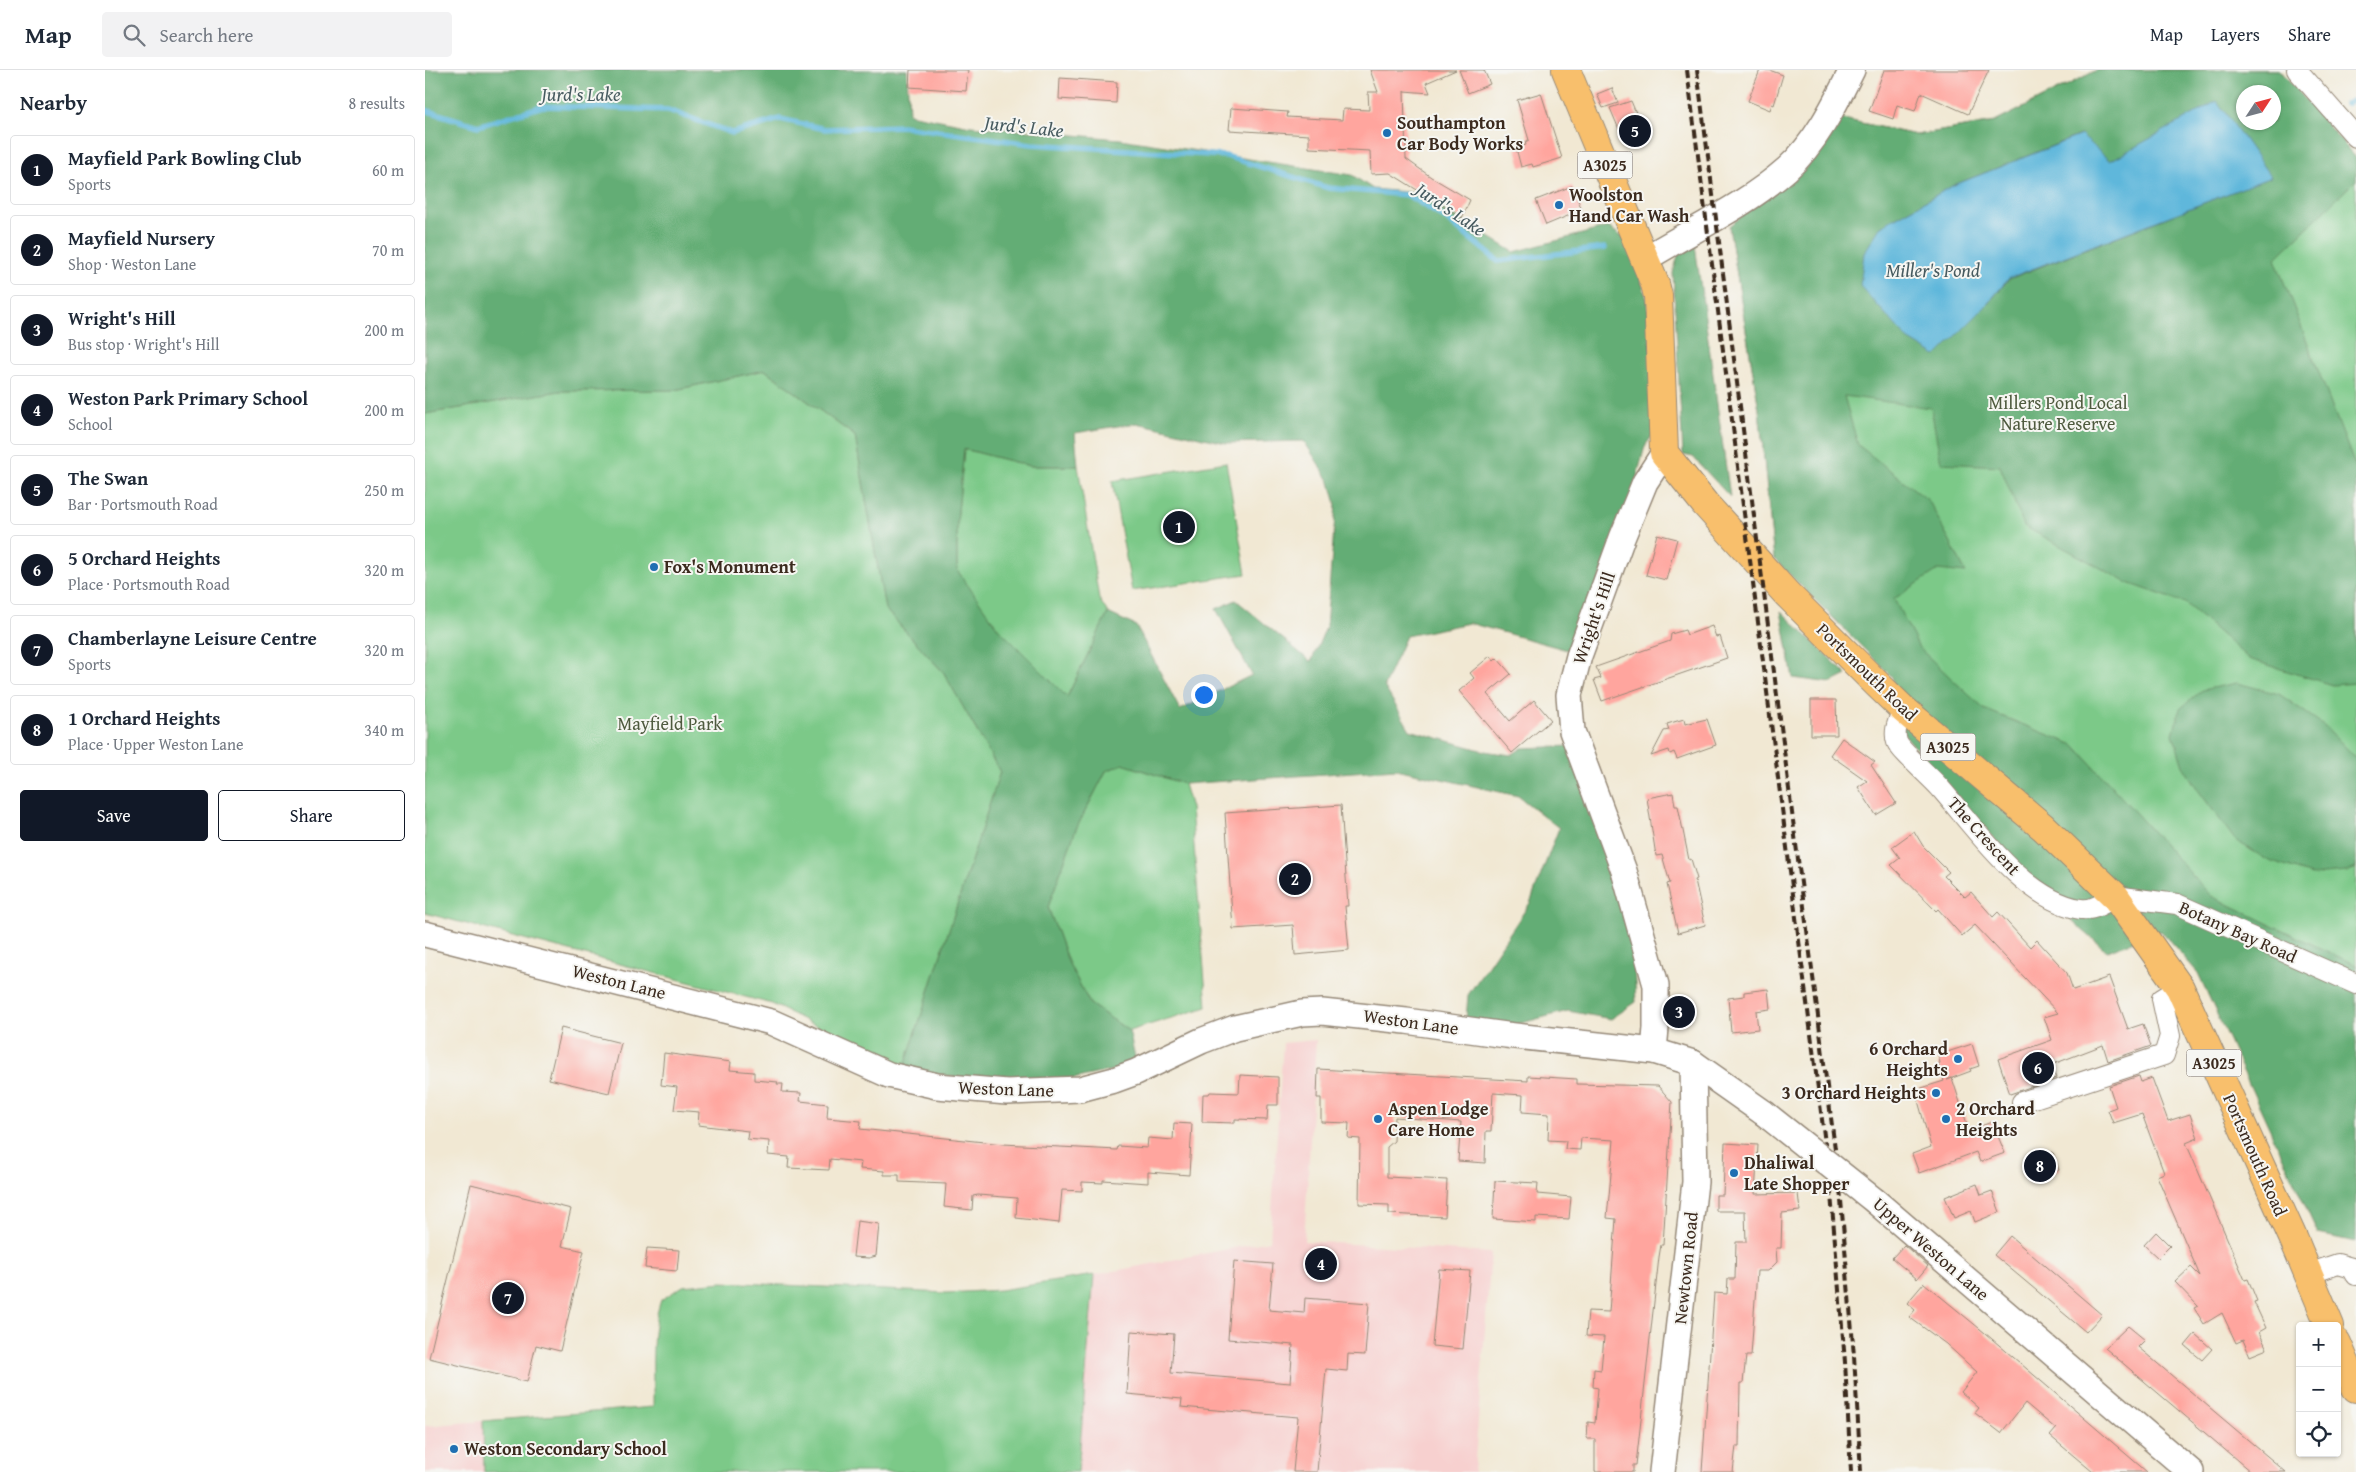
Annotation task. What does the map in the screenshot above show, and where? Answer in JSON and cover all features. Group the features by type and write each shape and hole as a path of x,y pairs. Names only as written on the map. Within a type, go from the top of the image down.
{"main road":[{"name":"A3025","path":"1566,70 1645,259 1658,296 1664,453"},
{"name":"Portsmouth Road","path":"1664,453 1705,504 1786,593 1903,709 2043,827 2115,896 2180,988 2328,1322"},
{"path":"2341,1352 2356,1388"}],"street":[{"path":"1645,259 1737,205 1788,168 1821,125 1852,70"},
{"path":"2297,70 2356,137"},
{"name":"Wright's Hill","path":"1654,1051 1657,1028 1656,985 1624,871 1572,731 1569,695 1579,656 1622,538 1645,482 1664,453"},
{"name":"The Crescent","path":"1903,709 1895,731 1897,743 1925,771 2009,868 2045,896 2081,910 2100,906 2115,896"},
{"name":"Botany Bay Road","path":"2115,896 2177,904 2356,984"},
{"name":"Weston Lane","path":"425,934 771,1022 889,1075 937,1086 1016,1093 1081,1089 1136,1072 1201,1041 1235,1028 1303,1013 1322,1012 1654,1051"},
{"path":"2022,1102 2163,1055 2170,1036 2162,999 2180,988"},
{"name":"Upper Weston Lane","path":"1654,1051 1693,1063 1764,1113 1875,1201 2191,1472"},
{"name":"Newtown Road","path":"1662,1472 1695,1182 1693,1063"},
{"path":"2308,1274 2338,1264 2352,1268 2356,1275"}],"shaded area":[{"path":"1316,1040 1304,1241 1491,1253 1474,1472 1078,1472 1094,1275 1270,1241 1283,1043"},
{"name":"Weston Secondary School","path":"483,1421 484,1472 425,1472 425,1426"}],"green space":[{"path":"425,70 907,70 909,114 971,126 1120,139 1352,175 1373,189 1416,193 1514,252 1608,227 1630,242 1648,303 1655,432 1645,446 1631,499 1571,651 1469,623 1406,636 1384,686 1410,730 1484,751 1511,755 1522,748 1571,746 1608,857 1633,946 1636,1002 1611,1019 1568,1011 1506,1027 1466,1019 1468,995 1530,903 1559,828 1518,796 1396,769 1184,784 1123,764 1106,771 1076,829 1048,907 1068,962 1090,1004 1129,1031 1137,1065 1054,1083 1004,1085 904,1069 1000,772 944,673 885,609 855,436 765,370 675,390 559,391 425,414","holes":["1137,423 1226,443 1304,441 1330,482 1336,504 1326,627 1311,662 1236,600 1216,609 1252,675 1180,710 1136,626 1108,613 1067,697 998,628 957,570 957,522 964,449 1030,466 1078,466 1075,433"]},
{"name":"Millers Pond Local Nature Reserve","path":"2097,70 2279,70 2356,158 2356,972 2214,905 1774,559 1759,409 1729,226 1807,167 1843,119 1916,135 1995,122"},
{"name":"Millers Pond Local Nature Reserve","path":"2097,70 2280,70 2356,158 2356,180 2275,259 2356,468 2356,683 2332,685 2249,659 2185,603 2128,583 2024,526 2000,466 1941,463 1931,408 1844,396 1858,445 1929,501 1966,573 1938,570 1894,599 1919,648 1984,709 2074,745 2211,896 2356,965 2356,1242 2318,1234 2198,973 2161,931 2107,951 2067,917 1968,811 1904,734 1892,677 1774,559 1759,409 1729,226 1807,167 1843,119 1916,135 1995,122","holes":["2236,85 2281,85 2281,130 2237,130 2270,177 2009,279 1985,307 1936,356 1881,226 1954,185 2080,135 2110,162 2217,102 2236,129"]},
{"path":"1695,245 1730,497 1693,457 1683,455 1673,273 1679,252"},
{"name":"Mayfield Park","path":"765,370 855,436 885,609 944,673 1000,772 904,1069 772,1004 425,913 425,414 559,391 675,390"},
{"path":"964,449 1030,466 1078,466 1099,599 1108,613 1067,697 997,628 957,570 957,522"},
{"path":"1226,462 1246,574 1132,591 1112,481"},
{"path":"1781,611 1847,675 1831,683 1793,678"},
{"path":"2237,683 2279,694 2325,726 2356,758 2356,868 2347,872 2312,875 2269,861 2235,840 2198,790 2183,766 2173,734 2180,709 2202,690"},
{"path":"1123,764 1184,784 1191,808 1207,1007 1129,1031 1090,1004 1068,962 1048,907 1076,829 1106,771"},
{"path":"1094,1275 1078,1472 484,1472 483,1421 653,1407 653,1340 657,1313 661,1300 683,1286 722,1282 946,1293 1000,1290"}],"water":[{"name":"Miller's Pond","path":"2217,101 2271,177 2009,278 1985,307 1936,356 1908,339 1860,286 1864,253 1881,226 1954,185 2081,135 2110,161"}],"building":[{"path":"910,70 968,70 966,91 909,87"},
{"path":"1370,70 1456,70 1426,83 1430,93 1404,91 1406,159 1431,177 1470,200 1462,218 1390,173 1371,174 1370,151 1309,148 1309,135 1229,130 1231,108 1288,112 1287,117 1342,120 1343,109 1369,110 1368,92 1378,92"},
{"path":"1459,70 1484,70 1490,84 1468,93"},
{"path":"1760,70 1769,70 1783,75 1774,105 1772,104 1770,110 1748,101"},
{"path":"1884,70 1989,70 1968,114 1921,93 1915,111 1897,105 1893,119 1869,111"},
{"path":"1060,78 1117,82 1116,103 1059,99"},
{"path":"1612,88 1618,103 1603,108 1597,94"},
{"path":"1541,93 1562,158 1533,167 1532,164 1521,167 1516,148 1526,145 1525,142 1529,140 1517,100"},
{"path":"1631,101 1644,132 1623,139 1610,108"},
{"name":"Woolston Hand Car Wash","path":"1572,186 1582,210 1546,225 1536,200"},
{"path":"1657,534 1677,539 1666,580 1646,575"},
{"path":"1712,626 1716,637 1720,636 1727,658 1602,701 1594,680 1601,678 1596,667 1670,641 1671,634 1685,630 1687,635"},
{"path":"1490,656 1494,661 1497,658 1511,674 1487,694 1510,721 1534,700 1551,720 1512,753 1459,691 1474,678 1470,673"},
{"path":"1811,700 1836,700 1837,735 1811,735"},
{"path":"1684,719 1685,724 1707,719 1716,745 1677,759 1674,752 1670,754 1669,750 1651,756 1664,731 1669,730 1667,724"},
{"path":"1842,738 1875,762 1871,765 1896,803 1876,815 1858,787 1867,781 1830,755"},
{"path":"1673,793 1675,806 1678,806 1689,860 1691,859 1697,879 1695,880 1705,925 1678,933 1667,884 1670,883 1662,855 1656,856 1647,798"},
{"path":"1341,805 1348,906 1345,906 1349,950 1295,955 1293,925 1233,929 1225,813"},
{"path":"1914,831 1923,846 1949,872 1944,876 1965,897 1971,892 1993,917 1998,912 2030,947 2037,940 2067,973 2073,990 2109,977 2128,1029 2143,1024 2151,1046 2108,1061 2103,1045 2051,1065 2056,1078 2010,1094 1998,1059 2052,1040 2044,1017 2058,1013 1975,925 1962,936 1938,909 1936,911 1891,865 1900,858 1892,847"},
{"path":"1768,989 1770,1009 1756,1011 1758,1029 1731,1032 1728,998 1744,996 1744,992"},
{"path":"561,1028 621,1043 609,1093 549,1079"},
{"path":"1972,1044 1979,1066 1952,1078 1969,1130 1992,1122 2005,1153 1980,1162 1976,1152 1919,1173 1912,1154 1931,1147 1915,1090 1944,1081 1938,1064 1940,1063 1938,1055"},
{"path":"664,1053 731,1062 730,1070 754,1072 754,1080 778,1082 777,1084 783,1084 782,1092 801,1093 800,1101 828,1104 827,1118 861,1121 860,1129 1003,1144 1117,1150 1118,1146 1147,1148 1148,1138 1173,1140 1174,1123 1192,1124 1189,1175 1148,1172 1148,1183 1103,1180 1103,1183 1082,1182 1082,1191 1062,1190 1059,1223 1016,1218 1017,1198 978,1195 973,1196 972,1210 944,1207 946,1184 899,1182 899,1175 884,1175 884,1171 860,1169 861,1162 830,1159 829,1170 788,1168 789,1157 768,1155 769,1141 747,1139 748,1131 698,1125 699,1112 674,1110 677,1087 661,1085"},
{"path":"1318,1069 1528,1081 1528,1076 1577,1079 1577,1084 1658,1086 1672,1102 1663,1245 1661,1245 1659,1257 1636,1465 1633,1465 1633,1472 1595,1472 1595,1439 1587,1439 1588,1422 1595,1423 1598,1388 1593,1387 1594,1369 1601,1370 1604,1337 1586,1336 1588,1311 1609,1312 1616,1219 1607,1218 1614,1140 1581,1138 1580,1150 1565,1149 1566,1141 1548,1140 1549,1114 1522,1112 1523,1095 1493,1093 1491,1131 1486,1131 1485,1163 1458,1161 1461,1122 1395,1117 1394,1141 1387,1147 1387,1177 1447,1180 1445,1217 1389,1214 1389,1205 1359,1204 1360,1139 1348,1138 1349,1123 1321,1122 1321,1098 1317,1098"},
{"path":"1240,1075 1278,1077 1278,1105 1268,1105 1267,1120 1235,1119 1235,1123 1202,1122 1203,1094 1209,1094 1210,1092 1239,1093"},
{"path":"2139,1076 2141,1082 2152,1078 2168,1121 2190,1114 2198,1138 2186,1143 2245,1280 2248,1279 2257,1301 2254,1302 2266,1328 2259,1332 2267,1349 2250,1356 2243,1340 2236,1343 2222,1313 2204,1324 2194,1308 2198,1306 2175,1282 2191,1267 2200,1276 2157,1176 2164,1173 2142,1114 2113,1123 2108,1110 2116,1107 2109,1086"},
{"path":"1725,1143 1758,1145 1755,1194 1798,1193 1800,1211 1782,1213 1781,1248 1776,1248 1777,1262 1768,1271 1757,1271 1751,1356 1746,1356 1743,1383 1740,1383 1739,1446 1736,1446 1733,1472 1702,1472 1714,1293 1727,1294 1728,1279 1735,1279 1736,1242 1746,1242 1745,1211 1716,1211 1716,1195 1723,1195"},
{"path":"2053,1152 2059,1170 2038,1178 2032,1159"},
{"path":"1495,1181 1538,1183 1537,1194 1571,1197 1569,1219 1536,1217 1536,1222 1493,1219"},
{"path":"471,1184 571,1209 562,1246 584,1251 560,1351 536,1345 527,1382 429,1358"},
{"path":"1977,1184 1981,1195 1992,1191 2000,1212 1975,1222 1971,1211 1954,1218 1945,1197"},
{"path":"857,1221 879,1224 876,1256 869,1258 853,1257"},
{"path":"2156,1232 2170,1246 2158,1258 2144,1245"},
{"path":"2010,1236 2102,1315 2086,1332 1994,1255"},
{"path":"1904,1245 1928,1266 1917,1279 1892,1258"},
{"path":"647,1248 679,1250 677,1271 645,1268"},
{"path":"1234,1261 1273,1264 1269,1310 1304,1313 1305,1298 1369,1303 1365,1355 1348,1354 1347,1371 1326,1369 1317,1472 1293,1472 1298,1417 1181,1407 1182,1399 1127,1394 1131,1331 1174,1334 1171,1373 1290,1383 1293,1345 1228,1339"},
{"path":"1439,1269 1470,1271 1463,1349 1432,1346"},
{"path":"1924,1283 2147,1472 2093,1472 2050,1436 2056,1429 2025,1403 2001,1433 1975,1413 1979,1408 1961,1392 1977,1372 1946,1344 1909,1317 1915,1310 1907,1303"},
{"path":"2128,1326 2145,1340 2138,1347 2286,1472 2251,1472 2105,1348"},
{"path":"2195,1334 2212,1349 2202,1360 2185,1346"}],"waterway":[{"path":"2346,104 2356,99"},
{"name":"Jurd's Lake","path":"425,110 478,126 543,106 668,110 732,133 780,119 825,129 902,126 1031,144 1226,156 1328,188 1407,195 1446,219 1498,261 1605,248"}],"railway":[{"path":"1687,70 1830,1182 1845,1362 1851,1472"},
{"path":"1697,70 1840,1188 1854,1356 1861,1472"}],"place":[{"name":"The Swan","path":"1635,131"},
{"name":"Southampton Car Body Works","path":"1387,133"},
{"name":"Woolston Hand Car Wash","path":"1559,205"},
{"name":"Mayfield Park Bowling Club","path":"1179,527"},
{"name":"Fox's Monument","path":"654,567"},
{"name":"Mayfield Nursery","path":"1295,879"},
{"name":"Wright's Hill","path":"1679,1012"},
{"name":"6 Orchard Heights","path":"1958,1059"},
{"name":"5 Orchard Heights","path":"2038,1068"},
{"name":"3 Orchard Heights","path":"1936,1093"},
{"name":"Aspen Lodge Care Home","path":"1378,1119"},
{"name":"2 Orchard Heights","path":"1946,1119"},
{"name":"1 Orchard Heights","path":"2040,1166"},
{"name":"Dhaliwal Late Shopper","path":"1734,1173"},
{"name":"Weston Park Primary School","path":"1321,1264"},
{"name":"Chamberlayne Leisure Centre","path":"508,1298"},
{"name":"Weston Secondary School","path":"454,1449"}]}
